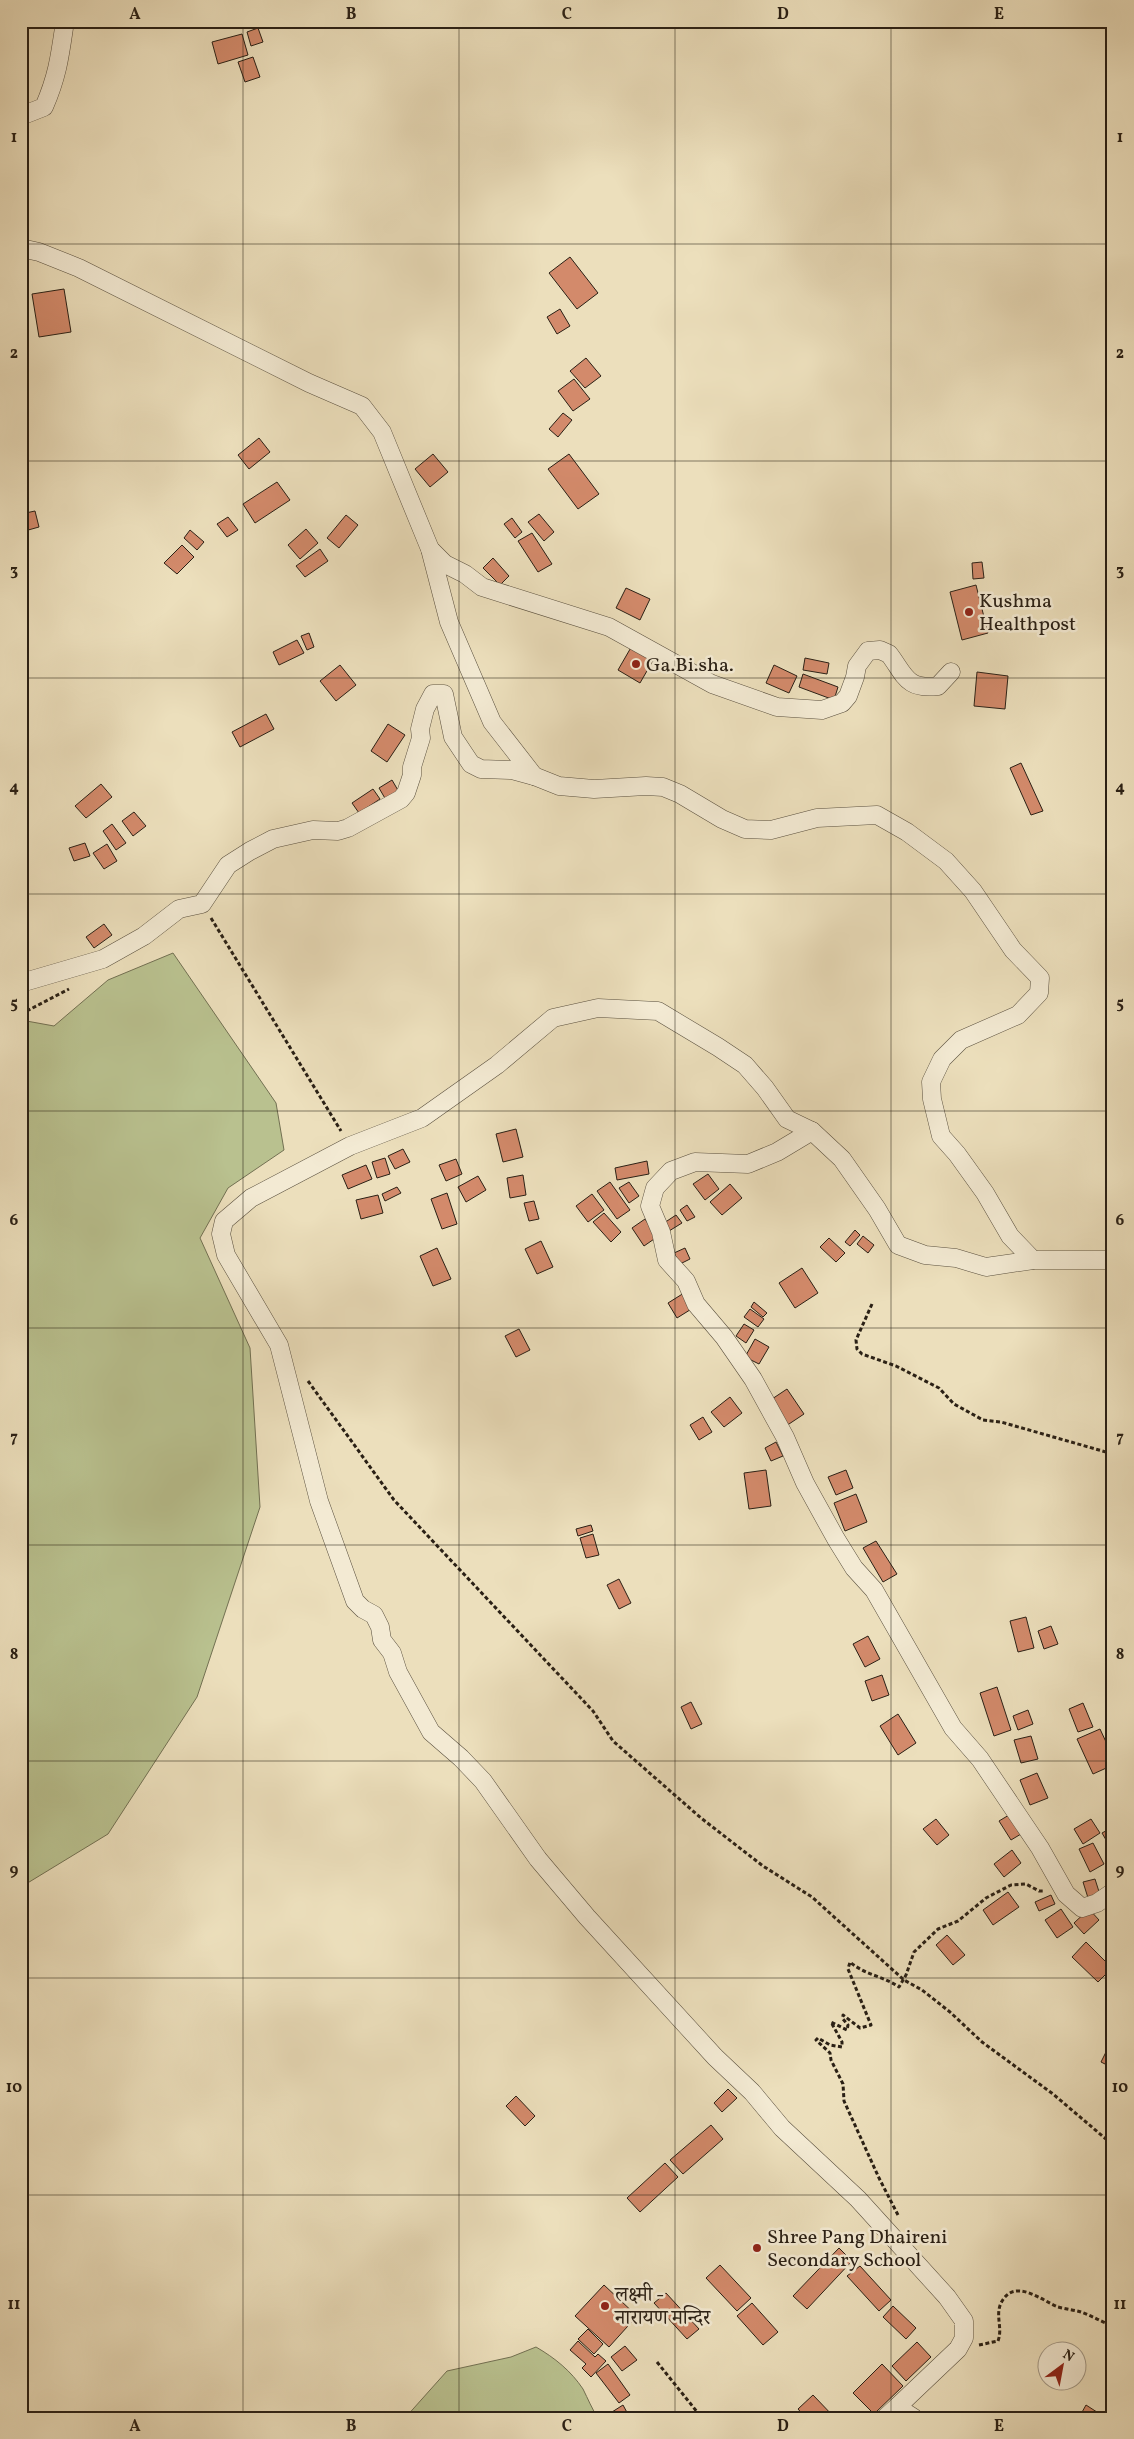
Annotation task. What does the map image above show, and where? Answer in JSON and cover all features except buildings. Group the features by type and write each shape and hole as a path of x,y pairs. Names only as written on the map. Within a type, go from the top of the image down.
{"street":[{"path":"21,116 44,107 55,82 61,56 65,21"},
{"path":"21,248 39,252 79,268 309,383 362,406 382,432 430,549 449,622 492,722 534,776"},
{"path":"430,549 446,564 465,574 482,588 609,627 712,684 777,707 822,710 842,703 848,696 857,666 868,652 880,650 889,654 902,676 911,683 927,688 938,686 951,672"},
{"path":"21,983 103,959 144,936 179,909 202,904 228,866 250,851 273,839 313,830 348,828 382,812 401,799 406,793 421,738 420,730 425,709 433,694 444,694 453,737 471,764 481,769 512,770 559,786 594,789 646,786 664,787 744,829 771,830 817,818 877,815 907,832 946,861 972,891 1013,950 1040,978 1039,993 1018,1015 961,1040 942,1059 931,1082 935,1118 941,1136 957,1154 985,1193 1010,1236 1034,1260"},
{"path":"891,2412 949,2359 964,2338 964,2321 947,2297 858,2200 782,2128 752,2092 715,2057 587,1917 538,1859 483,1781 462,1758 431,1732 398,1672 392,1653 382,1640 380,1627 374,1615 354,1601 319,1501 279,1345 226,1255 220,1234 224,1221 251,1198 350,1146 422,1118 497,1065 553,1018 598,1008 658,1011 745,1066 765,1088 787,1119 812,1131 842,1159 898,1245 925,1255 956,1258 986,1267 1034,1260 1113,1260"},
{"path":"812,1131 777,1152 748,1164 694,1162 671,1171 655,1188 650,1206 661,1232 667,1260 686,1281 696,1304 724,1336 753,1379 785,1436 805,1484 836,1539 854,1568 874,1590 953,1728 980,1759 1012,1804 1066,1894 1082,1908 1097,1904 1113,1892"},
{"path":"891,2412 914,2418"}],"path":[{"path":"202,904 350,1146"},
{"path":"872,1304 856,1340 857,1349 862,1354 896,1366 938,1388 954,1404 983,1420 1001,1422 1113,1454"},
{"path":"304,1376 394,1500 593,1711 613,1741 701,1818 763,1866 812,1897 904,1980 922,1990 950,2012 1010,2065 1053,2094 1113,2145"},
{"path":"899,2217 844,2101 843,2084 830,2054 816,2040 818,2038 830,2046 842,2047 842,2042 831,2022 847,2030 848,2025 843,2020 844,2015 860,2028 871,2025 848,1969 850,1962 866,1974 882,1978 899,1987 904,1980 914,1952 921,1943 938,1929 958,1921 978,1904 1003,1888 1011,1885 1026,1884 1038,1891 1066,1894"},
{"path":"961,2344 981,2345 998,2341 1001,2329 998,2315 1000,2304 1005,2296 1018,2290 1038,2295 1058,2306 1081,2312 1113,2326"},
{"path":"657,2362 702,2418"}],"green space":[{"path":"173,953 276,1103 284,1150 228,1188 200,1238 250,1348 260,1507 197,1697 108,1834 21,1887 21,1020 54,1026 108,980"},
{"path":"536,2347 556,2360 573,2376 583,2389 598,2418 405,2418 447,2371 511,2357"}],"place":[{"name":"Kushma Healthpost","path":"969,612"},
{"name":"Ga.Bi.sha.","path":"636,664"},
{"name":"Shree Pang Dhaireni Secondary School","path":"757,2248"},
{"name":"लक्ष्मी - नारायण मन्दिर","path":"605,2306"}]}
